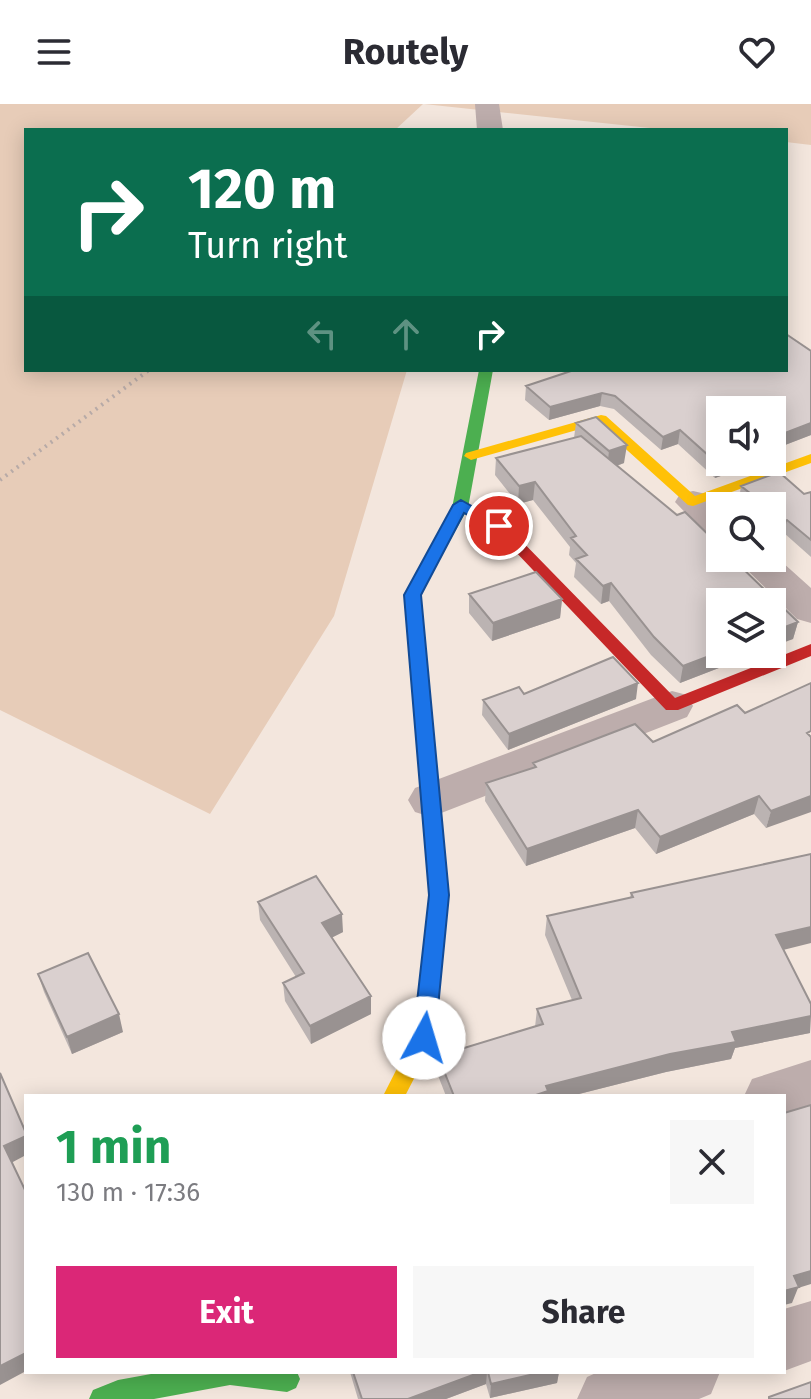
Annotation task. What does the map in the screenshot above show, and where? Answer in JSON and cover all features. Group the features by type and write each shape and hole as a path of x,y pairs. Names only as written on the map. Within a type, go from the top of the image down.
{"street":[{"path":"487,104 490,128"},
{"path":"395,1094 424,1038 439,895 412,595 461,505 486,372"},
{"path":"471,456 601,419 706,514"},
{"path":"693,502 811,458"},
{"path":"461,505 499,526 672,706"},
{"path":"769,572 811,610"},
{"path":"431,800 811,650"},
{"path":"778,1094 811,1084"},
{"path":"786,1339 811,1331"},
{"path":"102,1399 132,1390 219,1374"},
{"path":"240,1374 286,1383"},
{"path":"609,1399 683,1374"}],"path":[{"path":"0,480 146,372"}],"shaded area":[{"path":"0,104 423,104 397,128 24,128 24,372 406,372 334,616 210,814 0,710"},
{"path":"424,104 811,104 811,145 788,142 788,128 650,128"}],"building":[{"path":"788,335 811,351 811,423 786,433 786,396 706,396 706,453 680,430 663,437 615,396 602,393 550,407 526,386 568,372 788,372"},
{"path":"596,417 627,445 609,451 576,423"},
{"path":"581,436 677,515 685,512 706,532 706,572 746,572 763,588 706,588 706,657 683,666 654,637 611,583 603,586 576,559 587,555 571,538 576,536 535,482 519,486 496,458"},
{"path":"768,476 784,476 804,494 811,492 811,540 786,520 786,492 748,492 741,486"},
{"path":"536,572 562,599 493,623 469,594"},
{"path":"786,610 798,622 786,627"},
{"path":"613,657 638,683 509,734 483,700 519,687 524,694"},
{"path":"811,683 811,731 807,733 811,737 811,796 771,811 759,796 660,837 638,810 527,849 486,783 536,767 533,763 635,724 653,742 737,705 745,713"},
{"path":"811,854 811,927 776,935 811,1004 811,1016 732,1032 736,1042 670,1054 546,1086 548,1091 539,1094 453,1094 438,1056 543,1024 537,1009 581,998 547,916 633,897 631,893"},
{"path":"316,876 342,914 322,923 371,996 310,1026 283,983 304,973 258,902"},
{"path":"88,953 119,1014 67,1037 38,974"},
{"path":"0,1073 24,1128 24,1137 4,1146 24,1188 24,1354 0,1366"},
{"path":"811,1105 811,1271 794,1276 799,1287 786,1290 786,1112"},
{"path":"354,1374 476,1374 408,1399 362,1399"},
{"path":"488,1374 534,1374 491,1384"},
{"path":"811,1382 811,1399 769,1399 769,1397"}],"traffic: fast":[{"path":"418,658 412,595 460,508 486,372"},
{"path":"102,1399 118,1393 219,1374"},
{"path":"246,1374 287,1379"}],"traffic: slow":[{"path":"471,456 601,419 693,502 811,458"},
{"path":"395,1094 424,1038 439,895 418,658"}],"traffic: jam":[{"path":"461,505 499,526 672,706 811,650"}],"route":[{"path":"424,1038 439,895 412,595 461,505 499,526"}]}
